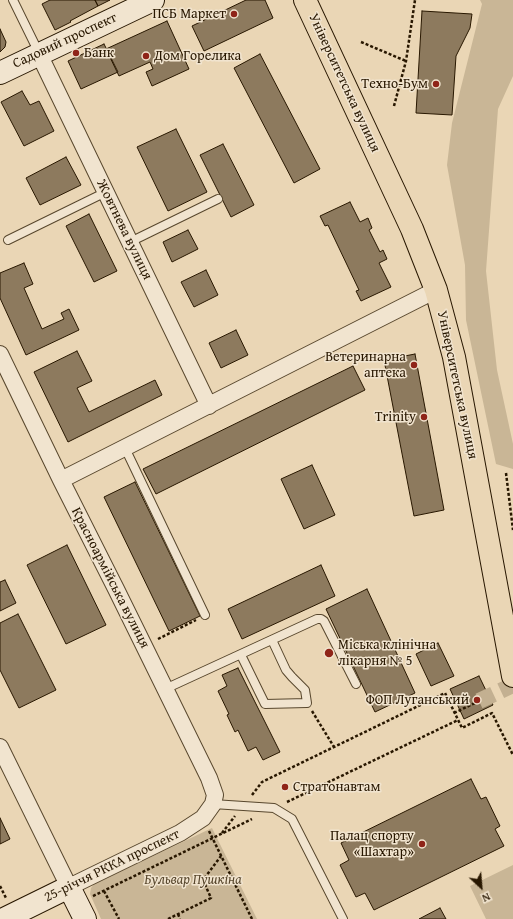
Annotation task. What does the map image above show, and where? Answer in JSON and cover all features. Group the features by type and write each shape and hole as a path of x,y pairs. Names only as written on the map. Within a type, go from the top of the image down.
{"main road":[{"name":"Університетська вулиця","path":"305,0 412,229 436,290 454,357 513,676"}],"street":[{"name":"Садовий проспект","path":"0,73 152,0"},
{"name":"Жовтнева вулиця","path":"40,54 209,406"},
{"path":"61,480 436,290"},
{"name":"Красноармійська вулиця","path":"0,354 209,778 215,794 213,804"},
{"path":"0,747 85,919"},
{"name":"25-річчя РККА проспект","path":"5,909 69,887 180,833 203,818 213,804"}],"lane":[{"path":"13,0 40,54"},
{"path":"8,240 106,192"},
{"path":"130,242 218,199"},
{"path":"126,448 205,615"},
{"path":"165,689 317,619 324,621 356,684"},
{"path":"241,655 265,704 307,703 305,690 286,670 272,640"},
{"path":"213,804 274,808 292,819 343,919"}],"path":[{"path":"394,106 406,61 415,0"},
{"path":"361,42 406,61"},
{"path":"506,473 513,530"},
{"path":"144,646 205,615"},
{"path":"222,833 262,782 445,693 462,728 492,713 513,755"},
{"path":"454,713 479,701"},
{"path":"307,703 334,747"},
{"path":"203,818 252,919"},
{"path":"168,919 211,898 203,880 221,856"},
{"path":"0,886 5,909"},
{"path":"104,890 119,919"},
{"path":"178,914 180,919"}],"green space":[{"path":"480,0 513,0 513,76 498,109 486,271 497,370 513,444 513,469 496,464 466,320 465,265 447,165 452,123 482,4"},
{"name":"Бульвар Пушкіна","path":"212,828 257,919 101,919 90,894 91,888 94,884"},
{"path":"513,865 513,919 486,919 470,886"}],"building":[{"path":"50,0 95,0 98,6 55,30 42,4"},
{"path":"95,0 110,0 98,6"},
{"path":"246,0 265,0 273,18 204,51 192,26"},
{"name":"Техно-Бум","path":"422,11 472,14 470,28 456,56 452,115 416,113"},
{"name":"Дом Горелика","path":"167,21 189,69 152,86 146,72 153,69 150,62 119,76 106,49"},
{"path":"0,29 6,42 5,47 0,52"},
{"path":"104,44 118,72 81,89 68,61"},
{"path":"260,54 320,169 294,183 234,68"},
{"path":"22,91 30,105 39,101 54,131 24,146 1,102"},
{"path":"176,129 207,192 168,211 137,147"},
{"path":"223,144 254,205 231,217 200,155"},
{"path":"66,157 81,185 40,205 26,178"},
{"path":"350,202 360,222 368,218 372,228 369,230 380,252 383,250 387,259 379,263 391,287 361,301 356,291 359,290 328,225 325,226 320,216"},
{"path":"89,214 117,271 94,282 66,226"},
{"path":"188,230 198,249 172,262 163,242"},
{"path":"24,263 33,284 24,288 42,329 64,319 61,313 69,309 79,330 26,355 0,298 0,273"},
{"path":"206,270 218,295 194,307 181,282"},
{"path":"236,330 248,355 221,368 209,343"},
{"path":"77,351 92,381 77,388 89,412 155,380 162,395 68,442 34,372"},
{"path":"415,354 444,510 414,516 384,360"},
{"path":"353,366 365,390 156,494 143,469"},
{"path":"312,465 335,515 304,529 281,479"},
{"path":"135,482 200,616 169,631 104,497"},
{"path":"67,545 106,625 66,644 27,565"},
{"path":"321,565 335,596 242,639 228,609"},
{"path":"5,580 16,603 0,611 0,582"},
{"path":"367,589 415,693 375,712 326,609"},
{"path":"18,614 56,690 19,708 0,670 0,623"},
{"path":"438,643 454,676 431,686 416,654"},
{"path":"238,668 280,752 263,760 256,747 248,751 238,730 235,732 227,715 229,714 218,691 227,686 222,675"},
{"path":"479,676 493,705 464,719 450,689"},
{"name":"Палац спорту «Шахтар»","path":"471,779 481,799 486,797 500,826 495,829 504,846 374,910 365,893 356,897 340,865 349,860 341,843"},
{"path":"0,818 10,839 0,844"},
{"path":"440,908 446,919 419,919"}],"tunnel":[{"path":"479,701 513,685"}],"place":[{"name":"ПСБ Маркет","path":"234,14"},
{"name":"Банк","path":"76,53"},
{"name":"Дом Горелика","path":"146,56"},
{"name":"Техно-Бум","path":"436,84"},
{"name":"Ветеринарна аптека","path":"414,365"},
{"name":"Trinity","path":"424,417"},
{"name":"Міська клінічна лікарня № 5","path":"329,653"},
{"name":"ФОП Луганський","path":"477,700"},
{"name":"Стратонавтам","path":"285,787"},
{"name":"Палац спорту «Шахтар»","path":"422,844"}]}
